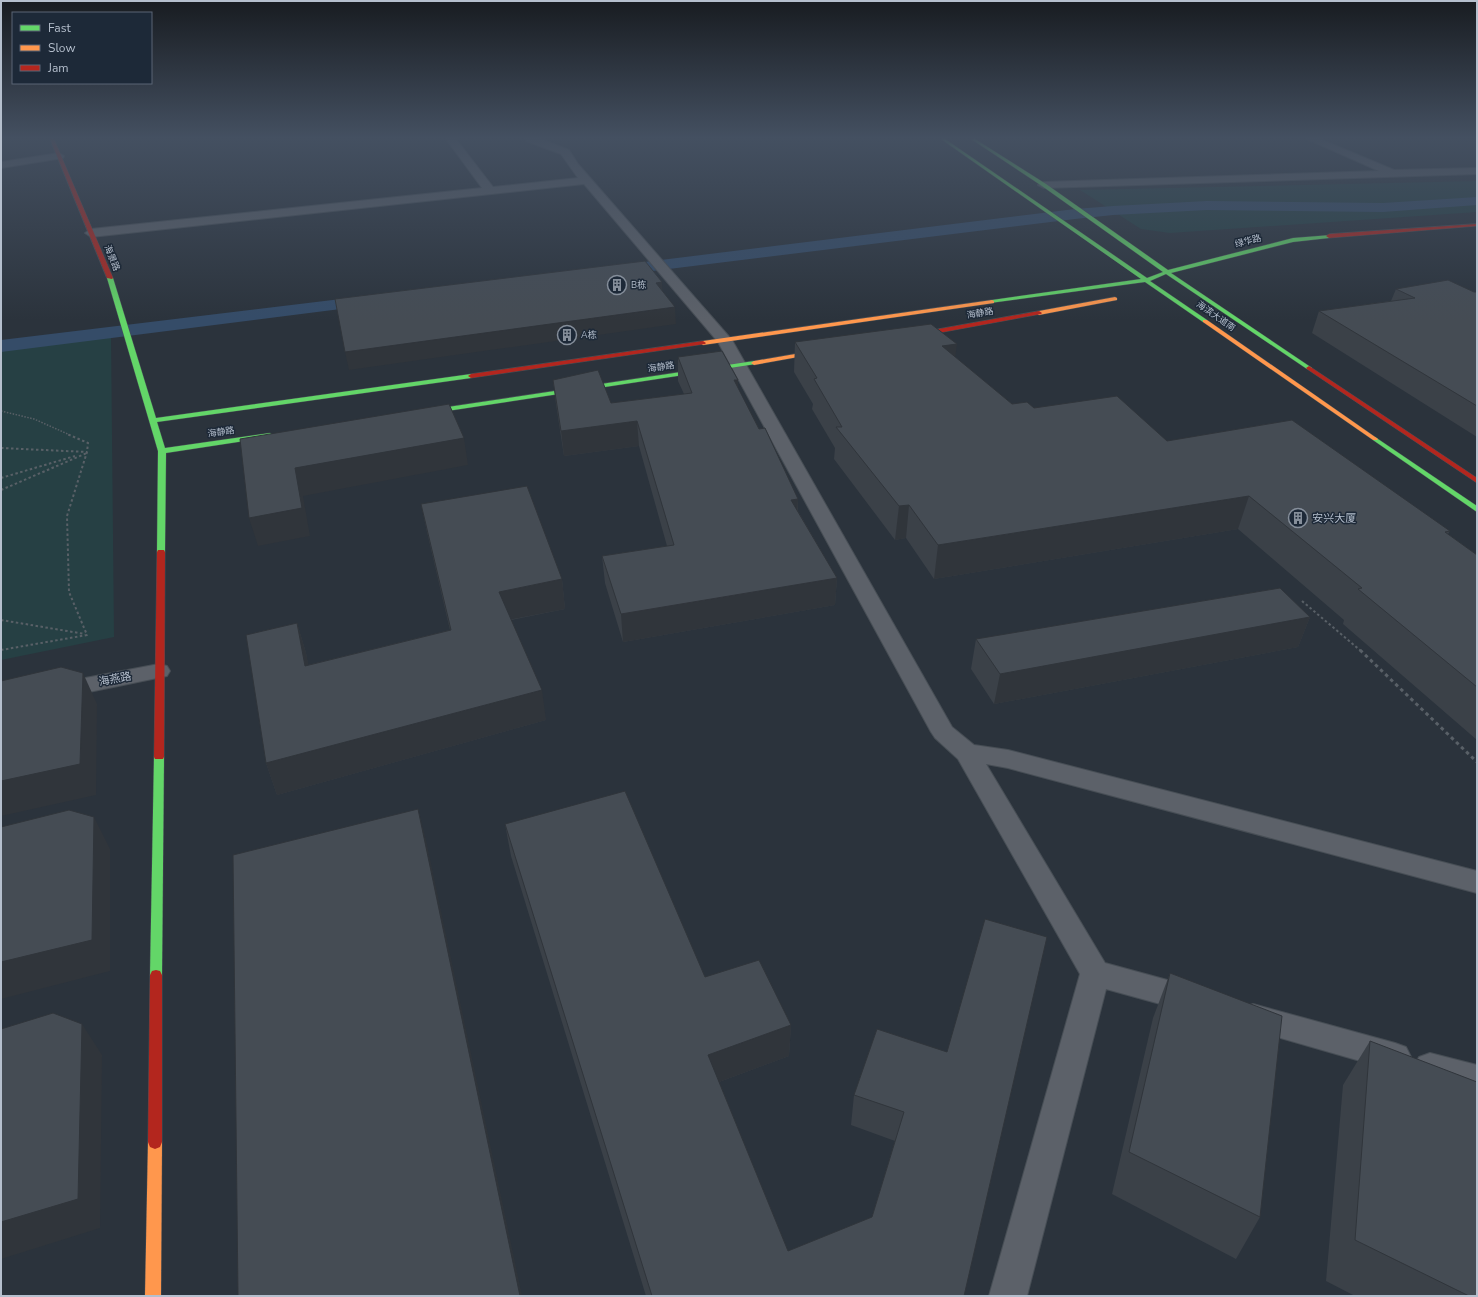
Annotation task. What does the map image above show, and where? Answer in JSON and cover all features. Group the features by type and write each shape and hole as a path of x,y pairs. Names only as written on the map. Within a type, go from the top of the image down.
{"street":[{"name":"海景路","path":"77,200 108,273 162,451 153,1296"},
{"path":"91,233 409,200"},
{"path":"604,200 725,340 943,732 968,753 1095,973 1477,1080"},
{"name":"海滨大道南","path":"1029,200 1477,510"},
{"name":"海滨大道南","path":"1063,200 1182,283 1477,481"},
{"name":"绿华路","path":"1147,280 1166,272 1293,240 1343,234 1477,224"},
{"path":"1339,245 1382,239 1477,232"},
{"name":"海静路","path":"152,421 1147,280"},
{"path":"1145,293 1197,280"},
{"name":"海静路","path":"903,337 1121,297"},
{"name":"海静路","path":"415,414 739,365 832,349"},
{"name":"海静路","path":"162,451 280,434"},
{"name":"海燕路","path":"1,702 159,671"},
{"path":"968,753 1008,759 1477,882"},
{"path":"1008,1296 1095,973"}],"path":[{"path":"1,411 34,418 88,443 87,452 67,516 70,592 87,635"},
{"path":"1,448 87,452"},
{"path":"1,478 87,452"},
{"path":"1,490 87,452"},
{"path":"1302,601 1337,629 1477,762"},
{"path":"1,620 87,635"},
{"path":"1,650 87,635"}],"green space":[{"path":"1095,200 1477,200 1477,212 1170,233 1141,229"},
{"path":"111,336 114,637 1,660 1,351"}],"building":[{"path":"645,261 662,282 656,283 675,307 345,352 335,299"},
{"path":"1448,280 1477,292 1477,406 1319,311 1415,298 1396,289"},
{"path":"931,324 957,344 942,346 1012,404 1027,402 1034,408 1117,396 1167,441 1292,420 1450,531 1445,532 1477,555 1477,687 1358,589 1362,588 1249,496 938,545 909,505 899,506 836,427 842,427 814,379 817,378 795,342"},
{"path":"722,351 738,380 734,380 759,429 765,428 798,499 791,500 837,578 621,614 602,556 674,545 637,421 561,431 553,380 598,370 611,403 692,393 678,357"},
{"path":"449,404 464,438 295,468 302,508 249,518 240,439"},
{"path":"527,486 562,579 499,592 542,690 266,763 246,635 297,623 305,666 451,630 421,504"},
{"path":"1280,588 1310,617 1000,674 976,639"},
{"path":"61,667 83,673 80,764 1,781 1,681"},
{"path":"625,791 705,977 759,960 791,1025 708,1055 788,1251 872,1217 904,1112 854,1095 877,1029 947,1052 985,919 1047,937 964,1296 652,1296 505,824"},
{"path":"418,809 520,1296 238,1296 233,855"},
{"path":"69,810 94,817 92,940 1,962 1,827"},
{"path":"1170,973 1282,1016 1260,1217 1129,1152"},
{"path":"53,1013 82,1024 78,1199 1,1222 1,1029"},
{"path":"1370,1041 1477,1082 1477,1296 1469,1296 1355,1240"}],"waterway":[{"path":"612,271 1075,214 1207,205 1352,208 1415,206 1477,201"},
{"path":"1,346 374,300"}],"traffic: fast":[{"path":"1030,200 1205,321"},
{"path":"1064,200 1182,283 1309,368"},
{"path":"992,302 1147,280 1167,272 1293,240 1329,236"},
{"path":"110,278 162,451 161,552"},
{"path":"421,413 754,363"},
{"path":"152,421 471,376"},
{"path":"162,451 270,435"},
{"path":"1375,439 1477,510"},
{"path":"156,975 159,757"}],"traffic: slow":[{"path":"1039,313 1115,299"},
{"path":"703,343 992,302"},
{"path":"1205,321 1375,439"},
{"path":"754,363 824,351"},
{"path":"153,1296 155,1142"}],"traffic: jam":[{"path":"77,200 110,278"},
{"path":"1329,236 1477,225"},
{"path":"911,336 1039,313"},
{"path":"471,376 703,343"},
{"path":"1309,368 1477,481"},
{"path":"159,757 161,552"},
{"path":"155,1142 156,975"}],"place":[{"name":"B栋","path":"617,285"},
{"name":"A栋","path":"567,335"},
{"name":"安兴大厦","path":"1298,518"}]}
